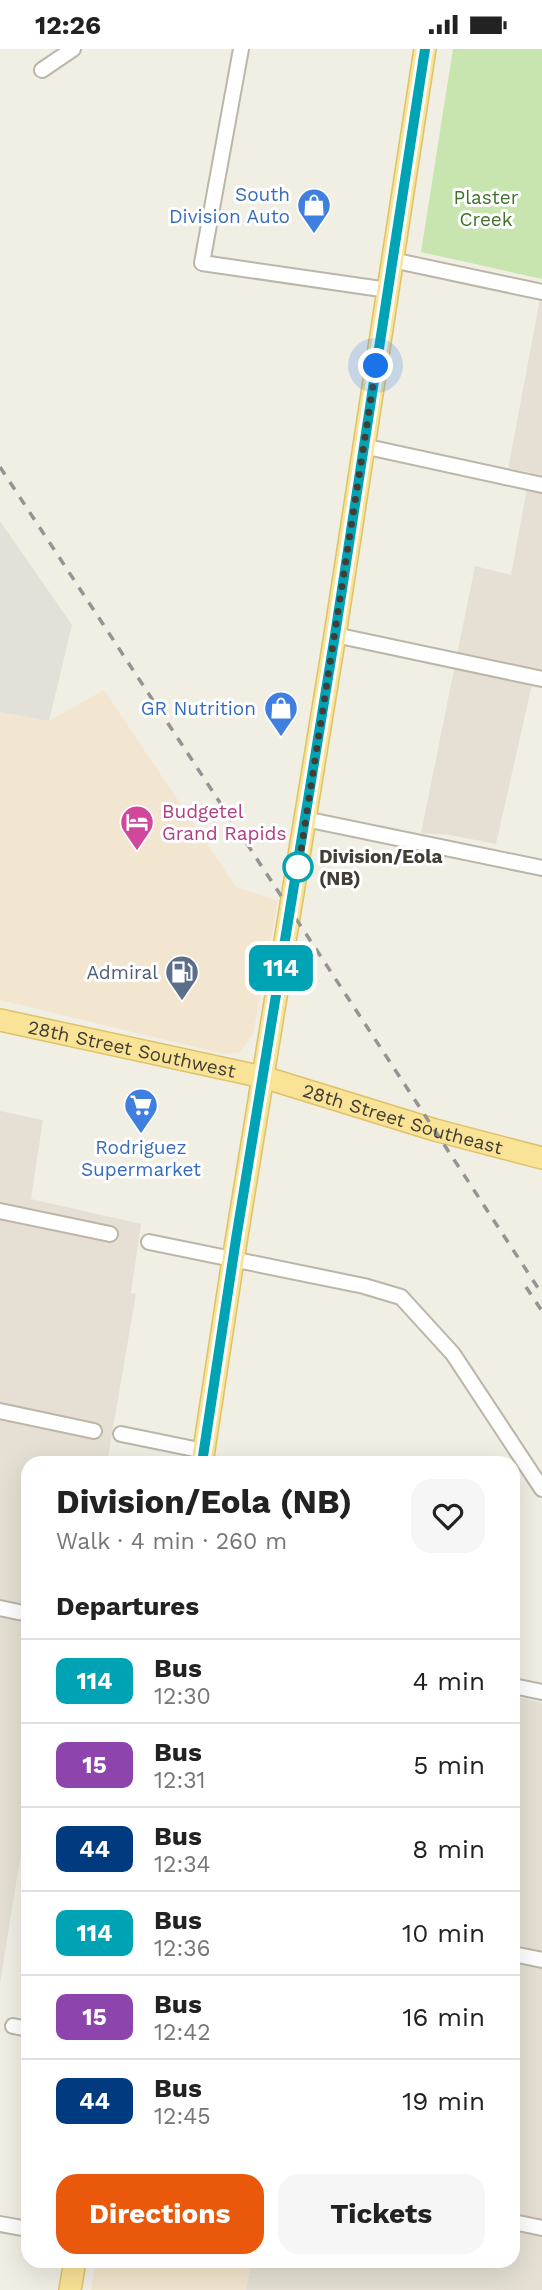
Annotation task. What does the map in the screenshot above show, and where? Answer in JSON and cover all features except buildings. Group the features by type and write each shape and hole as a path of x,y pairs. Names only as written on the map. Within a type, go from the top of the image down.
{"main road":[{"path":"203,1456 335,635 425,49"},
{"name":"28th Street Southwest","path":"0,1020 263,1077"},
{"name":"28th Street Southeast","path":"263,1077 435,1130 542,1158"},
{"path":"70,2290 74,2268"}],"street":[{"path":"42,70 73,49"},
{"path":"241,49 202,264 388,290"},
{"path":"392,260 542,292"},
{"path":"363,446 542,485"},
{"path":"335,635 542,679"},
{"path":"305,820 542,868"},
{"path":"0,1211 110,1234"},
{"path":"149,1242 364,1286 401,1297 453,1354 542,1489"},
{"path":"0,1411 94,1431"},
{"path":"121,1434 199,1456"},
{"path":"0,1608 21,1612"},
{"path":"520,1687 542,1692"},
{"path":"520,1955 542,1960"},
{"path":"520,2223 542,2228"},
{"path":"0,2224 21,2228"}],"shaded area":[{"path":"540,299 542,686 532,684 496,844 450,835 421,833 475,566 511,575 530,472 508,469"},
{"path":"0,521 72,625 49,721 0,712"},
{"path":"104,690 236,887 278,901 253,1034 240,1052 224,1054 0,1000 0,712 49,721"},
{"path":"0,1111 43,1120 31,1199 141,1224 131,1293 136,1294 108,1456 21,1456 21,1853 0,1983"},
{"path":"520,1698 542,1703 542,2290 246,2290 250,2268 520,2268"},
{"path":"95,2268 250,2268 246,2290 91,2290"}],"green space":[{"name":"Plaster Creek","path":"453,49 542,49 542,279 421,252"}],"railway":[{"path":"0,467 542,1294"},
{"path":"526,1287 542,1311"}],"bus line":[{"name":"114","path":"203,1456 236,1239 292,909 425,49"}],"place":[{"name":"South Division Auto","path":"314,235"},
{"name":"GR Nutrition","path":"281,738"},
{"name":"Budgetel Grand Rapids","path":"137,852"},
{"name":"Division/Eola (NB)","path":"298,867"},
{"name":"Admiral","path":"182,1002"},
{"name":"Rodriguez Supermarket","path":"141,1135"}],"route":[{"path":"298,867 298,870 376,366"}]}
